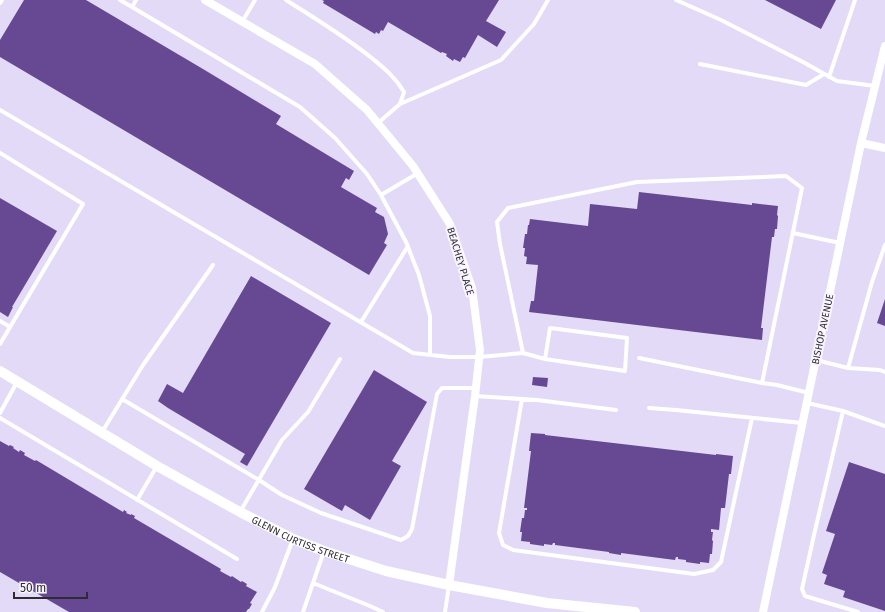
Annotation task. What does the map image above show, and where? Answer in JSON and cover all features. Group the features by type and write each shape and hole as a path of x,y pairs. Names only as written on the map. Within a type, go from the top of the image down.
{"street":[{"name":"BEACHEY PLACE","path":"205,0 315,64 367,110 413,166 450,224 472,288 480,350 449,585"},
{"name":"BISHOP AVENUE","path":"764,612 861,143 885,46"},
{"path":"861,143 885,148"},
{"name":"GLENN CURTISS STREET","path":"0,372 157,466 240,512 293,539 324,551 386,571 449,585 592,610 635,612"}],"lane":[{"path":"120,0 300,107 335,138 367,174 381,195 408,246 419,275 430,316 430,354"},
{"path":"132,7 136,0"},
{"path":"242,22 255,0"},
{"path":"286,0 357,46 383,67 398,82 404,92 400,104"},
{"path":"378,124 400,104 501,60 534,24 548,0"},
{"path":"676,0 721,20 837,81 875,86"},
{"path":"829,77 855,0"},
{"path":"700,64 806,85 824,74"},
{"path":"0,110 413,353 450,357 523,354 545,359 625,370 626,338 550,328 545,359"},
{"path":"0,153 83,204 0,344"},
{"path":"381,195 418,173"},
{"path":"523,354 500,244 497,222 508,208 637,182 786,176 802,188 762,383"},
{"path":"793,233 840,243"},
{"path":"848,368 872,282 885,245"},
{"path":"362,322 408,246"},
{"path":"102,432 143,365 213,265"},
{"path":"0,321 10,327"},
{"path":"639,358 809,393"},
{"path":"240,512 282,440 308,412 340,359"},
{"path":"816,360 848,368 880,370 885,372"},
{"path":"0,413 18,382"},
{"path":"122,399 282,495 321,513 401,540 408,536 412,529 437,394 442,388 522,400 616,410"},
{"path":"522,400 499,533 504,545 513,550 694,574 713,570 721,562 752,418"},
{"path":"807,403 843,411 885,426"},
{"path":"649,408 803,423"},
{"path":"843,411 802,589 805,596 858,612"},
{"path":"0,418 237,559"},
{"path":"137,500 157,466"},
{"path":"262,612 275,587 293,539"},
{"path":"305,612 324,551"},
{"path":"313,583 383,612"},
{"path":"445,612 449,585"}],"shaded area":[{"path":"0,0 885,0 885,612 0,612"}],"building":[{"path":"24,0 86,0 281,116 276,124 354,171 349,180 346,178 341,187 377,208 375,212 384,217 388,234 384,243 387,245 369,275 0,57 0,40"},
{"path":"322,0 499,0 486,21 506,32 497,47 478,35 465,58 463,57 460,62 454,59 453,61 446,56 447,54 441,53 388,22 383,31 381,30 379,34 376,32 375,34 323,3 324,1"},
{"path":"765,0 836,0 821,29"},
{"path":"639,192 752,205 752,203 778,206 777,229 775,229 774,237 772,237 761,328 763,328 762,340 529,312 531,301 534,301 538,265 526,264 527,257 524,256 525,248 523,248 525,234 527,234 530,219 588,226 590,204 637,209"},
{"path":"0,198 57,231 12,307 8,317 0,312"},
{"path":"251,276 331,323 247,466 240,462 245,454 158,401 167,384 183,393"},
{"path":"885,299 885,326 877,323"},
{"path":"374,370 427,402 392,461 401,466 370,520 345,505 342,511 304,489"},
{"path":"533,377 548,378 547,387 532,385"},
{"path":"531,433 733,456 731,474 729,474 725,508 721,508 719,530 711,529 711,532 713,532 713,541 712,554 710,554 709,563 700,562 700,564 686,562 686,560 678,559 678,557 676,557 675,560 621,553 621,555 555,545 555,543 552,545 544,544 544,546 521,541 522,532 520,532 522,518 524,518 525,510 527,510 527,508 524,508 531,451 529,451"},
{"path":"0,441 14,447 13,448 19,452 20,450 25,453 24,455 35,461 36,460 123,512 124,510 127,512 126,513 135,516 134,518 221,569 220,571 247,584 246,586 257,592 250,603 252,604 249,609 246,612 69,612 0,572"},
{"path":"849,462 885,474 885,611 843,597 845,591 824,584 827,575 822,573 835,534 826,531"}]}
